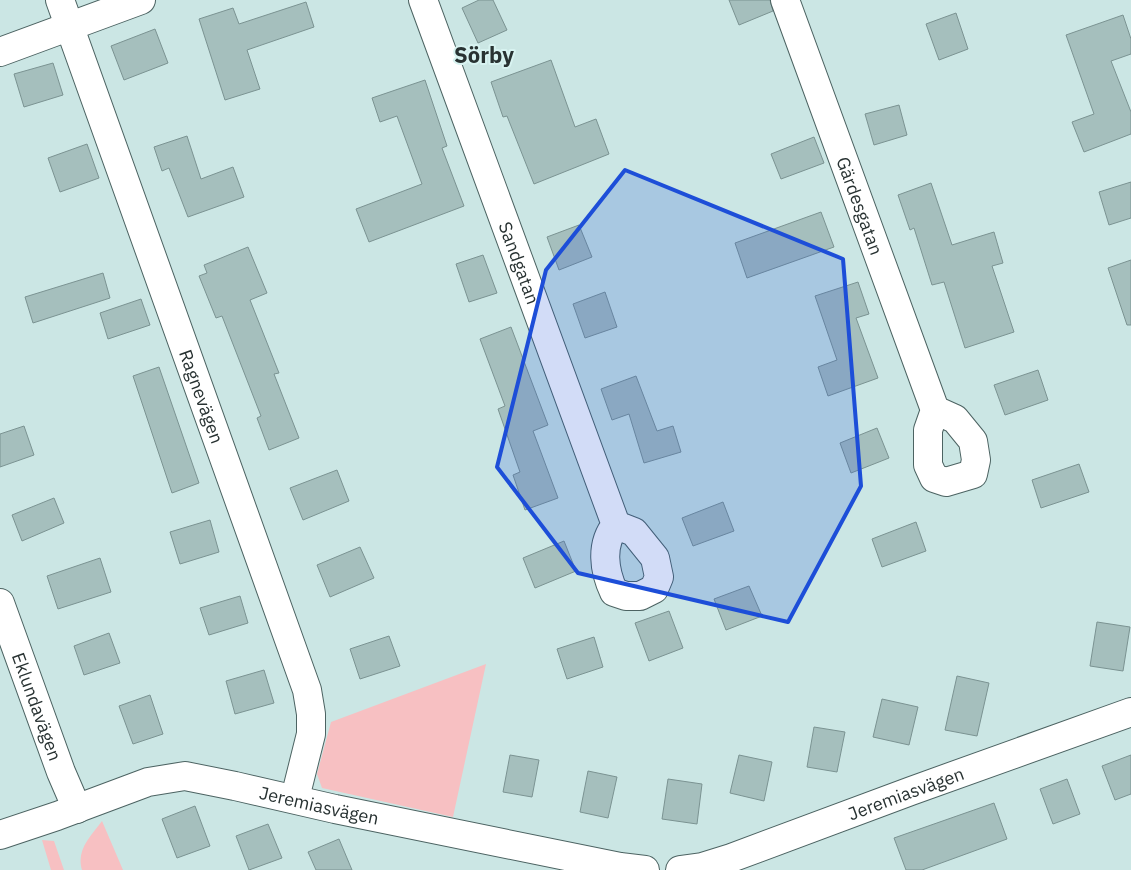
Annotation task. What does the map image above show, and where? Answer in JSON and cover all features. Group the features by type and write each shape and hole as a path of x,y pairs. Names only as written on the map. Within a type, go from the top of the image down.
{"street":[{"name":"Ragnevägen","path":"60,0 307,690 311,714 311,734 295,798"},
{"path":"0,52 141,0"},
{"name":"Sandgatan","path":"422,0 616,525"},
{"name":"Gärdesgatan","path":"785,0 935,410"},
{"name":"Eklundavägen","path":"0,603 61,772 77,809"},
{"name":"Jeremiasvägen","path":"680,870 702,867 731,858 1131,712"},
{"name":"Jeremiasvägen","path":"0,835 148,782 185,776 620,867 645,870"}],"highlighted area":[{"path":"625,170 843,259 861,486 788,622 578,573 497,467 546,270"}],"shaded area":[{"path":"486,664 453,817 322,788 317,774 331,722"},
{"path":"102,821 123,870 82,870 81,856 85,844"},
{"path":"42,840 54,841 64,870 51,870"}],"building":[{"path":"479,0 493,0 507,30 478,43 462,8"},
{"path":"729,0 770,0 773,11 739,25"},
{"path":"306,2 314,27 247,50 260,89 225,100 199,19 233,8 239,24"},
{"path":"956,13 968,49 939,60 926,24"},
{"path":"1123,15 1131,39 1131,54 1111,61 1131,112 1131,134 1084,152 1072,122 1094,114 1066,35"},
{"path":"155,29 168,63 124,80 111,46"},
{"path":"551,60 575,127 596,119 609,154 534,184 507,116 503,117 491,82"},
{"path":"53,63 63,95 24,107 14,74"},
{"path":"425,80 447,146 442,148 464,206 369,242 356,209 422,184 397,116 380,122 372,98"},
{"path":"899,105 907,135 874,145 865,114"},
{"path":"187,136 201,179 233,167 244,197 188,217 169,168 162,171 154,147"},
{"path":"814,137 824,163 781,179 771,154"},
{"path":"87,144 99,178 60,192 48,158"},
{"path":"1131,182 1131,218 1109,225 1099,192"},
{"path":"931,183 952,245 994,232 1003,263 992,266 1014,332 965,348 944,282 932,285 914,228 910,230 898,195"},
{"path":"821,212 834,247 747,278 735,243"},
{"path":"579,225 592,257 559,270 547,237"},
{"path":"248,247 267,293 250,300 279,373 274,374 299,438 269,450 257,418 261,416 222,316 216,318 199,276 207,273 204,265"},
{"path":"483,255 497,293 469,302 456,264"},
{"path":"1131,260 1131,325 1127,325 1108,268"},
{"path":"103,273 110,298 33,323 25,297"},
{"path":"858,282 869,314 856,318 878,378 828,396 818,367 837,360 815,296"},
{"path":"605,292 617,327 585,338 573,304"},
{"path":"141,299 150,325 108,339 100,313"},
{"path":"511,327 548,425 533,431 558,498 525,510 513,475 520,472 498,409 505,406 480,339"},
{"path":"159,367 199,483 172,493 133,376"},
{"path":"1038,370 1048,400 1005,415 994,385"},
{"path":"636,376 657,431 673,426 681,452 644,463 629,414 612,420 601,389"},
{"path":"24,426 34,455 0,467 0,434"},
{"path":"877,428 889,458 851,473 840,443"},
{"path":"1079,464 1089,492 1041,508 1032,480"},
{"path":"337,470 349,501 303,520 290,488"},
{"path":"54,498 64,523 22,541 12,515"},
{"path":"723,502 734,531 693,546 682,518"},
{"path":"210,520 219,552 180,564 170,532"},
{"path":"916,522 926,551 882,567 872,539"},
{"path":"564,541 576,571 535,588 523,558"},
{"path":"360,547 374,578 330,597 317,565"},
{"path":"100,558 111,592 58,609 47,576"},
{"path":"749,586 762,616 726,630 714,599"},
{"path":"240,596 248,623 209,635 200,608"},
{"path":"669,611 683,648 649,661 635,623"},
{"path":"1097,622 1130,627 1123,671 1090,666"},
{"path":"109,633 120,663 84,675 74,646"},
{"path":"389,636 400,666 360,679 350,649"},
{"path":"594,637 603,667 567,679 557,649"},
{"path":"264,670 274,703 235,714 226,681"},
{"path":"957,676 989,683 977,736 945,730"},
{"path":"150,695 163,734 133,744 119,706"},
{"path":"882,699 918,707 909,745 873,737"},
{"path":"814,727 845,732 837,772 807,767"},
{"path":"510,755 539,760 532,797 503,792"},
{"path":"739,755 772,762 764,801 730,793"},
{"path":"1131,755 1131,794 1115,800 1102,766"},
{"path":"588,771 617,777 608,818 580,812"},
{"path":"668,779 702,784 697,824 662,819"},
{"path":"1067,779 1080,814 1053,824 1040,789"},
{"path":"994,803 1007,839 922,870 906,870 894,838"},
{"path":"195,806 210,846 177,858 162,819"},
{"path":"268,824 282,858 249,870 236,836"},
{"path":"339,839 352,870 316,870 308,852"}],"district":[{"name":"Sörby","path":"484,54"}]}
